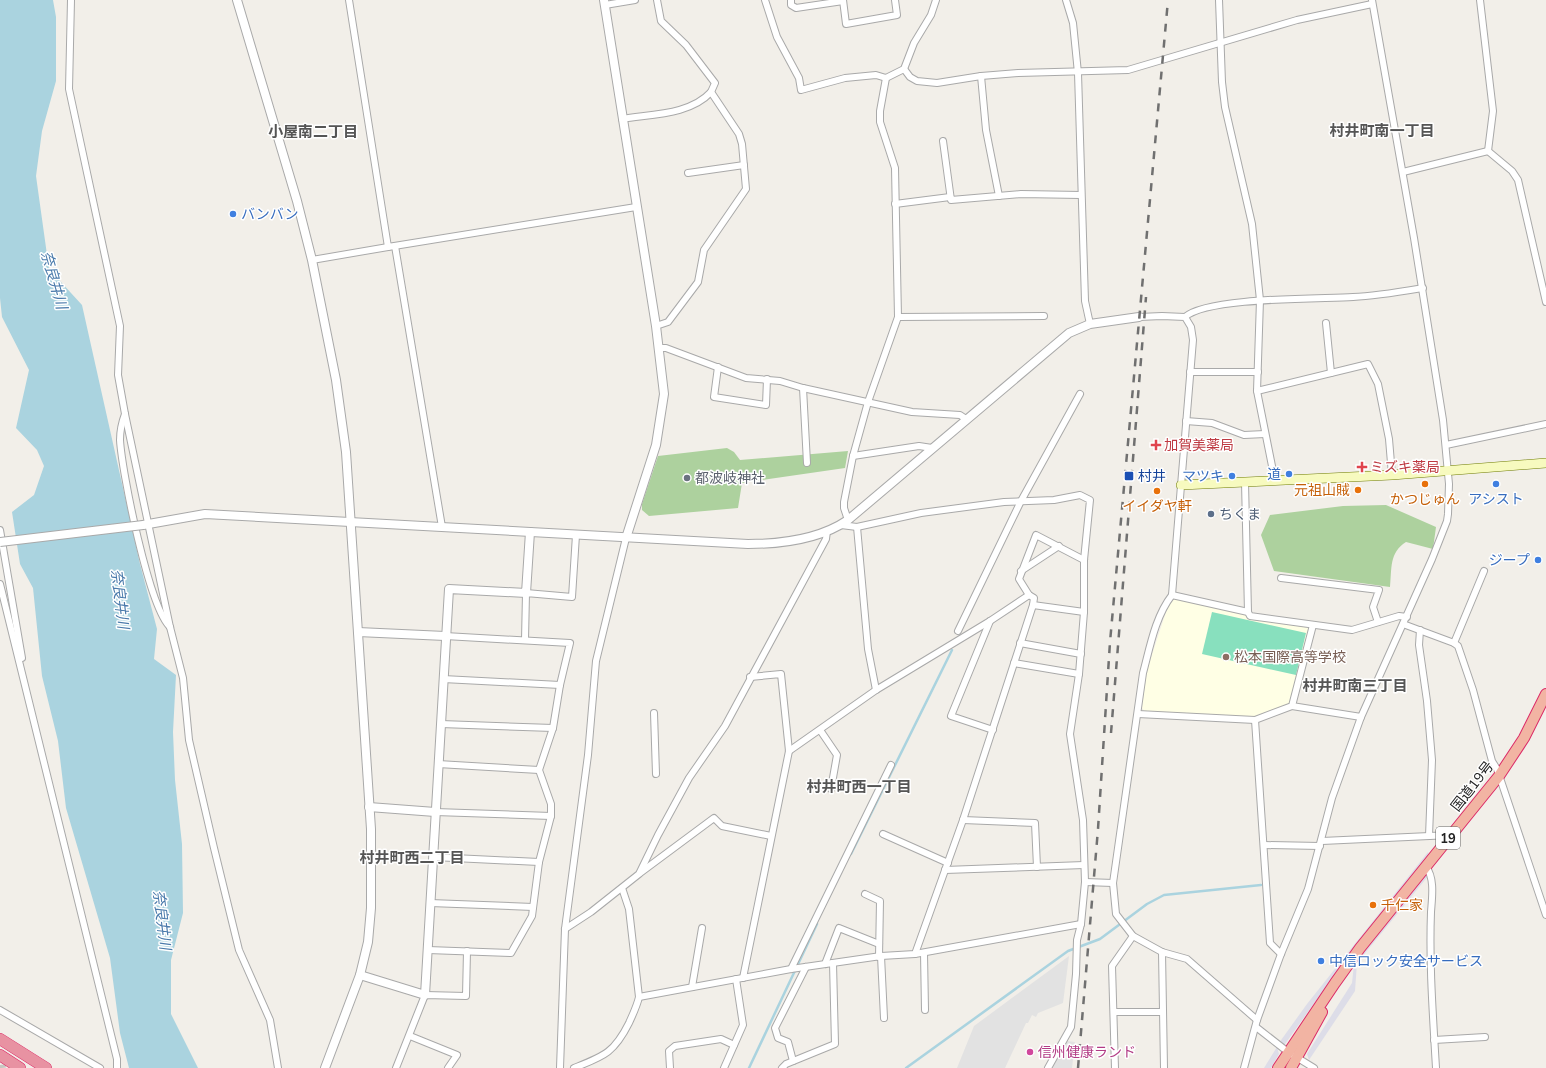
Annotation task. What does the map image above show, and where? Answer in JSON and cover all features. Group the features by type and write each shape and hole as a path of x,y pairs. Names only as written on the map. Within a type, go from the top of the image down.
{"highway":[{"name":"国道19号","path":"1278,1068 1293,1055 1327,1003 1335,983 1450,835 1498,776 1524,738 1546,694"},
{"path":"0,1039 46,1068"},
{"name":"国道19号","path":"1291,1068 1293,1055"},
{"path":"0,1056 20,1068"}],"main road":[{"path":"1181,485 1448,471 1546,463"}],"street":[{"path":"71,0 69,89 120,326 118,375 146,524 183,678 190,740 235,934 239,950 270,1020 278,1068"},
{"path":"237,0 297,201 312,260 336,380 346,452 369,807 372,863 372,908 368,942 360,976 325,1068"},
{"path":"349,0 388,247"},
{"path":"560,1068 566,929 588,755 596,661 626,538 656,444 664,394 656,326 604,2 635,0"},
{"path":"622,119 680,110 692,106 711,92 715,83 686,45 661,21 657,0"},
{"path":"765,0 777,37 799,78 801,90 845,78 876,75 886,78 904,69 914,43 931,15 936,0"},
{"path":"791,0 791,5 796,8 843,0 846,24 897,15 895,0"},
{"path":"1066,0 1073,23 1078,73 1085,301 1090,324"},
{"path":"1219,0 1222,82 1225,107 1252,224 1260,300 1257,391 1274,481"},
{"path":"1480,0 1493,111 1488,151"},
{"path":"904,69 910,77 917,81 937,83 981,76 1128,70 1297,20 1372,2 1423,288 1446,445 1448,471 1447,521 1407,617 1361,717 1332,798 1308,889 1281,954 1257,1020 1244,1068"},
{"path":"981,76 986,130 999,196"},
{"path":"848,520 844,508 844,502 853,456 868,402 898,317 894,168 880,117 886,78"},
{"path":"656,326 668,322 698,282 704,250 746,189 739,134 711,92"},
{"path":"944,141 950,197"},
{"path":"1403,172 1488,151"},
{"path":"1488,151 1512,171 1518,180 1546,302"},
{"path":"688,173 744,165"},
{"path":"895,204 950,197 951,200 999,196 1081,195"},
{"path":"312,260 636,207"},
{"path":"395,246 442,527"},
{"path":"1185,317 1190,311 1234,303 1260,300 1354,297 1423,288"},
{"path":"898,317 1044,316"},
{"path":"0,542 146,524 205,514 752,544 793,540 827,531 848,520 1069,333 1090,324 1139,317 1185,317"},
{"path":"1185,317 1191,327 1193,340 1172,596 1164,605 1150,643 1143,673 1113,883 1116,914 1133,936 1162,952 1187,959 1257,1020"},
{"path":"1326,323 1331,373"},
{"path":"659,348 666,348 746,378 780,381 803,388 912,412 960,415 966,419"},
{"path":"1257,391 1368,364 1378,384 1390,439 1392,474"},
{"path":"718,367 714,397 766,405 767,380"},
{"path":"1190,372 1258,372"},
{"path":"803,388 806,463"},
{"path":"958,631 1021,501 1080,394"},
{"path":"125,414 121,424 120,440 137,531 152,592 164,622 170,627"},
{"path":"1186,421 1212,424 1244,435 1265,434"},
{"path":"1446,445 1546,424"},
{"path":"853,456 919,446 932,448"},
{"path":"1245,482 1248,612"},
{"path":"841,525 856,527 921,513 1021,501 1054,500 1080,494 1090,500 1084,560 1084,612 1081,654 1070,734 1083,820 1085,882 1081,924 1077,940 1076,979 1071,1027 1048,1068"},
{"path":"856,527 868,649 876,690"},
{"path":"0,530 21,650 22,658 20,665"},
{"path":"639,874 689,778 725,726 750,677 826,539 827,531"},
{"path":"525,640 530,532"},
{"path":"396,1068 425,995 449,588 572,597 576,535"},
{"path":"915,954 963,820 1033,605 1034,598 1029,595 1019,579 1020,572 1036,535 1084,560"},
{"path":"1020,572 1059,546"},
{"path":"1454,643 1484,571"},
{"path":"1281,578 1379,590 1373,607 1378,622"},
{"path":"0,584 117,1059 117,1068"},
{"path":"789,751 876,690 990,621 1029,595"},
{"path":"1172,596 1248,612 1250,616 1352,630 1399,616 1407,617"},
{"path":"1033,605 1084,612"},
{"path":"990,621 952,716 992,730"},
{"path":"1403,624 1454,643 1458,646 1473,690 1492,760 1497,769 1498,776 1546,915"},
{"path":"1292,706 1313,625"},
{"path":"1420,630 1419,645 1427,701 1432,760 1429,836"},
{"path":"358,632 570,643 560,684 553,728 539,770 551,804 550,816 539,862 532,916 511,953 428,950"},
{"path":"1020,644 1081,654"},
{"path":"1014,663 1079,674"},
{"path":"743,978 789,751 781,674 750,677"},
{"path":"443,679 560,684"},
{"path":"1138,714 1255,720 1292,706 1361,717"},
{"path":"654,713 656,774"},
{"path":"1255,720 1270,943 1281,954"},
{"path":"441,724 553,728"},
{"path":"820,730 837,755 831,789"},
{"path":"438,764 539,770"},
{"path":"791,969 891,765"},
{"path":"369,807 435,812 550,816"},
{"path":"566,929 591,912 714,818 722,826 772,836"},
{"path":"963,820 1035,823 1037,867"},
{"path":"883,834 948,863"},
{"path":"1264,845 1321,844 1450,835"},
{"path":"433,857 539,862"},
{"path":"945,870 1084,865"},
{"path":"1426,867 1430,874 1432,894 1430,971 1436,1068"},
{"path":"1085,882 1113,883"},
{"path":"574,1068 600,1057 614,1048 621,1038 634,1012 639,997 629,909 622,888"},
{"path":"865,894 880,901 879,944 884,1018"},
{"path":"430,903 533,907"},
{"path":"639,997 791,969 880,956 924,953 1081,924"},
{"path":"692,987 702,928"},
{"path":"825,964 839,928 879,944"},
{"path":"1116,1068 1112,966 1133,936"},
{"path":"360,976 425,995 466,996 467,951"},
{"path":"1162,952 1164,1068"},
{"path":"924,953 925,1010"},
{"path":"782,1068 786,1064 835,1044 833,963"},
{"path":"793,1061 788,1042 778,1038 775,1028 806,967"},
{"path":"724,1068 743,1024 736,979"},
{"path":"0,1010 100,1068"},
{"path":"1114,1012 1163,1012"},
{"path":"1256,1027 1293,1055 1314,1068"},
{"path":"410,1036 457,1055 448,1068"},
{"path":"1434,1040 1485,1037"},
{"path":"670,1068 669,1050 675,1046 721,1039 734,1045"}],"shaded area":[{"name":"松本国際高等学校","path":"1174,598 1246,614 1247,618 1310,628 1290,705 1261,718 1146,713 1142,708 1147,670 1167,609"},
{"path":"1428,852 1429,855 1345,960 1285,1044 1282,1045 1279,1043 1307,1004"},
{"path":"1426,874 1429,875 1357,963 1355,991 1309,1060 1307,1054 1352,983 1354,964"},
{"path":"1069,956 1063,1003 1038,1013 1036,1017 1032,1015 1028,1023 1026,1023 1005,1068 957,1068 974,1026"},
{"path":"1067,1041 1075,1042 1072,1068 1052,1068"},
{"path":"1277,1047 1279,1054 1271,1068 1264,1068"}],"green space":[{"path":"727,448 734,452 740,460 848,451 845,468 742,483 738,508 649,516 642,510 642,504 658,456"},
{"path":"1386,505 1436,527 1433,549 1406,542 1397,551 1391,567 1390,587 1274,571 1261,535 1270,515 1343,506"},
{"path":"1212,612 1306,633 1296,675 1202,654"}],"water":[{"name":"奈良井川","path":"0,0 53,0 56,17 56,81 42,131 36,176 49,269 82,305 140,564 157,629 154,659 176,675 173,732 175,780 182,844 183,913 171,960 171,1014 198,1068 129,1068 120,1033 110,958 66,808 58,741 42,676 33,588 20,564 12,512 34,495 44,466 37,450 16,428 29,370 2,317 0,298"}],"waterway":[{"path":"851,854 952,650"},
{"path":"906,1068 1068,951 1100,939 1147,904 1164,895 1261,885"},
{"path":"749,1068 817,924"}],"tunnel":[{"path":"0,1053 2,1068"}],"railway":[{"path":"1078,1068 1098,829 1110,642 1168,0"},
{"path":"1111,733 1146,297"}],"place":[{"name":"バンバン","path":"233,214"},
{"name":"加賀美薬局","path":"1156,445"},
{"name":"ミズキ薬局","path":"1362,467"},
{"name":"道","path":"1289,474"},
{"name":"村井","path":"1129,476"},
{"name":"マツキ","path":"1232,476"},
{"name":"都波岐神社","path":"687,478"},
{"name":"かつじゅん","path":"1425,484"},
{"name":"アシスト","path":"1496,484"},
{"name":"元祖山賊","path":"1358,490"},
{"name":"イイダヤ軒","path":"1157,491"},
{"name":"ちくま","path":"1211,514"},
{"name":"ジープ","path":"1538,560"},
{"name":"松本国際高等学校","path":"1226,657"},
{"name":"千仁家","path":"1373,905"},
{"name":"中信ロック安全サービス","path":"1321,961"},
{"name":"信州健康ランド","path":"1030,1052"}],"district":[{"name":"村井町南一丁目","path":"1382,131"},
{"name":"小屋南二丁目","path":"313,132"},
{"name":"村井町南三丁目","path":"1355,686"},
{"name":"村井町西一丁目","path":"859,787"},
{"name":"村井町西二丁目","path":"412,858"}]}
